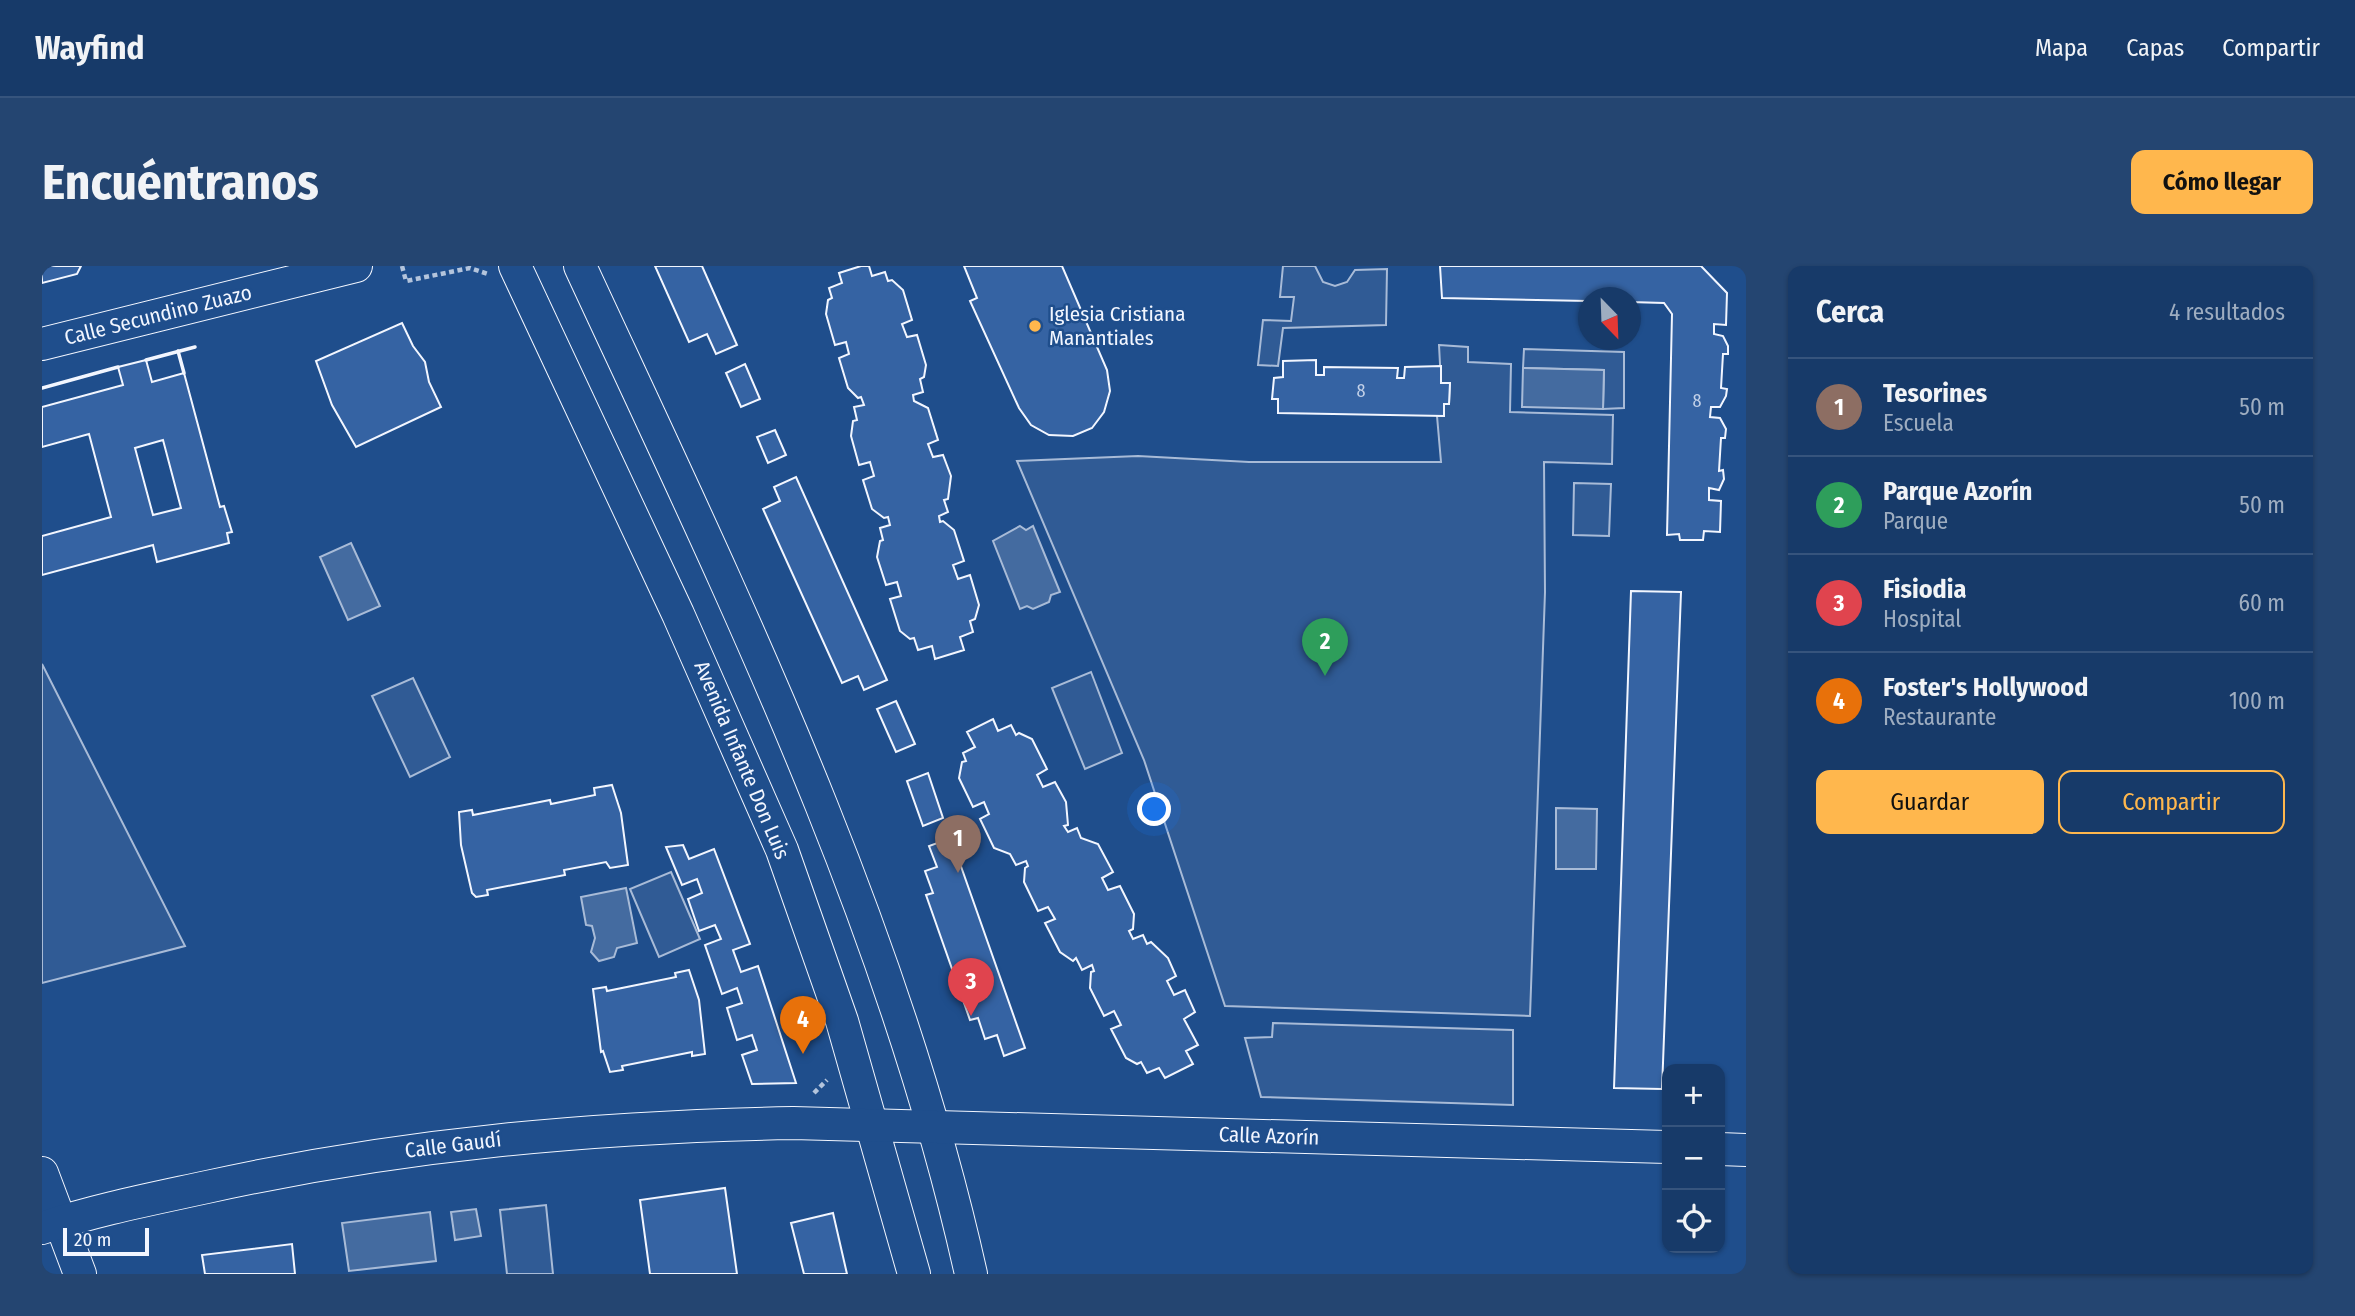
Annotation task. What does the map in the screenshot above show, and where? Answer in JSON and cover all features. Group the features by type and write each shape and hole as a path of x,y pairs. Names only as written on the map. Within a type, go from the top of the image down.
{"street":[{"name":"Calle Secundino Zuazo","path":"42,344 356,266"},
{"path":"580,266 730,588 820,795 885,971 935,1126 971,1274"},
{"name":"Avenida Infante Don Luis","path":"520,276 689,638 782,850 842,1021 914,1274"},
{"name":"Calle Gaudí","path":"52,1225 280,1171 460,1142 648,1127 793,1123 872,1126"},
{"name":"Calle Azorín","path":"872,1126 1662,1147"},
{"path":"1725,1149 1746,1150"},
{"path":"42,1173 52,1225 80,1274"}],"path":[{"path":"402,266 406,281 470,268 488,274 500,286 520,276"}],"shaded area":[{"path":"1283,266 1315,266 1323,282 1335,286 1347,282 1355,270 1387,269 1386,325 1283,328 1278,366 1258,365 1263,320 1291,321 1294,297 1280,297"},
{"path":"1439,345 1468,347 1468,362 1511,364 1510,412 1613,415 1612,464 1544,462 1545,592 1530,1016 1225,1006 1144,760 1017,461 1138,456 1249,462 1441,462 1437,416 1444,416 1444,404 1449,404 1450,384 1441,383"},
{"path":"1524,349 1624,352 1624,408 1603,409 1604,370 1523,368"},
{"path":"1523,368 1604,370 1603,409 1522,407"},
{"path":"1574,483 1611,484 1609,536 1573,535"},
{"path":"1020,526 1026,530 1033,526 1060,592 1051,595 1049,602 1033,609 1027,606 1020,609 993,541"},
{"path":"351,543 380,606 348,620 320,557"},
{"path":"42,664 185,946 42,983"},
{"path":"1091,672 1122,753 1085,769 1052,688"},
{"path":"413,678 450,757 410,777 372,696"},
{"path":"1556,808 1597,809 1596,869 1556,869"},
{"path":"671,872 700,939 659,957 630,889"},
{"path":"626,888 637,943 617,948 614,957 599,961 591,952 595,938 592,926 586,925 581,897"},
{"path":"1273,1023 1513,1030 1513,1105 1261,1097 1245,1038 1272,1037"},
{"path":"546,1205 553,1274 507,1274 500,1210"},
{"path":"476,1209 481,1236 455,1240 451,1212"},
{"path":"430,1212 436,1261 349,1271 342,1223"}],"building":[{"path":"42,266 81,266 77,274 42,283"},
{"path":"655,266 702,266 737,345 716,354 707,334 689,342"},
{"path":"869,266 872,276 885,272 888,281 892,280 903,290 912,320 902,324 907,337 917,335 926,365 924,377 920,379 923,392 913,395 914,401 928,408 938,440 928,444 933,457 943,455 951,476 948,499 944,500 948,512 939,516 940,522 943,521 954,530 964,561 953,565 958,579 970,575 979,605 975,619 970,621 973,632 960,637 964,650 935,659 932,646 918,650 914,638 910,639 900,631 890,599 901,596 897,582 886,585 877,557 880,541 883,540 880,528 890,525 888,517 884,518 872,509 863,480 874,476 870,462 859,465 851,436 853,421 857,420 854,407 864,405 861,397 858,398 848,388 839,358 849,354 846,342 835,345 826,314 828,300 832,298 829,288 842,283 839,273"},
{"name":"Iglesia Cristiana Manantiales","path":"964,266 1062,266 1107,370 1110,391 1104,412 1092,428 1073,436 1049,435 1031,425 1019,408 970,301 977,298"},
{"path":"1440,266 1701,266 1727,293 1726,325 1714,324 1714,334 1723,336 1728,346 1728,354 1723,354 1721,388 1727,389 1720,407 1711,407 1710,417 1720,418 1726,429 1725,438 1721,438 1719,471 1723,470 1724,479 1719,490 1709,488 1709,500 1721,501 1720,532 1704,531 1703,540 1680,540 1679,534 1667,535 1672,314 1664,303 1641,302 1641,287 1578,287 1578,301 1442,298"},
{"path":"402,323 413,346 425,362 429,382 441,407 356,447 332,405 316,361"},
{"path":"146,360 152,382 184,373 220,507 224,506 232,532 227,533 229,543 157,562 153,545 42,575 42,536 111,517 89,434 42,447 42,407 123,385 118,367","holes":["163,440 181,508 153,515 135,448"]},
{"path":"1316,360 1316,375 1324,375 1324,367 1398,368 1397,378 1404,378 1405,367 1441,366 1441,383 1450,383 1449,404 1444,404 1444,416 1278,413 1278,399 1272,399 1274,378 1283,377 1283,361"},
{"path":"745,364 760,399 741,407 726,373"},
{"path":"775,430 786,455 768,463 757,437"},
{"path":"796,477 887,680 864,690 858,676 842,683 763,509 780,501 774,487"},
{"path":"1631,591 1681,592 1662,1089 1614,1088"},
{"path":"896,701 915,744 896,752 877,709"},
{"path":"993,719 998,731 1011,725 1016,735 1019,733 1032,739 1047,769 1037,775 1043,787 1055,782 1066,802 1068,825 1064,826 1068,832 1077,828 1081,838 1098,844 1113,872 1102,878 1108,890 1120,886 1134,914 1133,929 1129,931 1133,939 1143,935 1147,944 1151,942 1168,958 1176,976 1167,981 1174,995 1185,990 1195,1012 1184,1019 1198,1045 1186,1051 1193,1064 1165,1078 1159,1068 1147,1073 1141,1062 1137,1064 1126,1058 1111,1029 1121,1025 1114,1011 1104,1016 1090,988 1091,972 1094,971 1092,965 1082,970 1076,958 1073,961 1060,952 1045,923 1055,919 1048,907 1038,911 1024,882 1025,868 1028,866 1026,861 1016,865 1010,854 994,848 980,819 989,814 984,802 973,807 959,778 962,762 966,761 963,753 975,747 967,732"},
{"path":"928,773 943,818 923,826 907,781"},
{"path":"612,785 621,813 628,865 610,868 606,862 564,870 565,875 487,890 488,895 476,897 472,893 461,845 459,812 472,810 473,815 550,800 551,804 595,795 594,788"},
{"path":"951,838 1025,1048 1004,1056 997,1035 985,1039 978,1018 970,1020 926,895 933,893 925,871 937,867 929,846"},
{"path":"683,845 689,859 714,849 750,944 733,950 741,972 758,966 796,1083 752,1084 742,1055 757,1050 752,1035 737,1040 727,1008 742,1003 737,988 722,994 705,945 721,939 715,925 699,931 688,899 702,893 697,879 682,885 666,847"},
{"path":"689,970 699,1000 705,1054 692,1056 692,1052 622,1066 623,1070 610,1072 603,1051 601,1052 593,989 606,987 607,991 676,977 675,973"},
{"path":"725,1188 737,1274 650,1274 640,1200"},
{"path":"833,1213 847,1274 804,1274 791,1223"},
{"path":"292,1244 295,1274 205,1274 202,1255"}],"wall":[{"path":"146,360 195,347"},
{"path":"178,351 184,373"},
{"path":"42,388 118,367"}],"place":[{"name":"Iglesia Cristiana Manantiales","path":"1035,326"},
{"name":"Parque Azorín","path":"1325,676"},
{"name":"Tesorines","path":"958,873"},
{"name":"Fisiodia","path":"971,1016"},
{"name":"Foster's Hollywood","path":"803,1054"}]}
